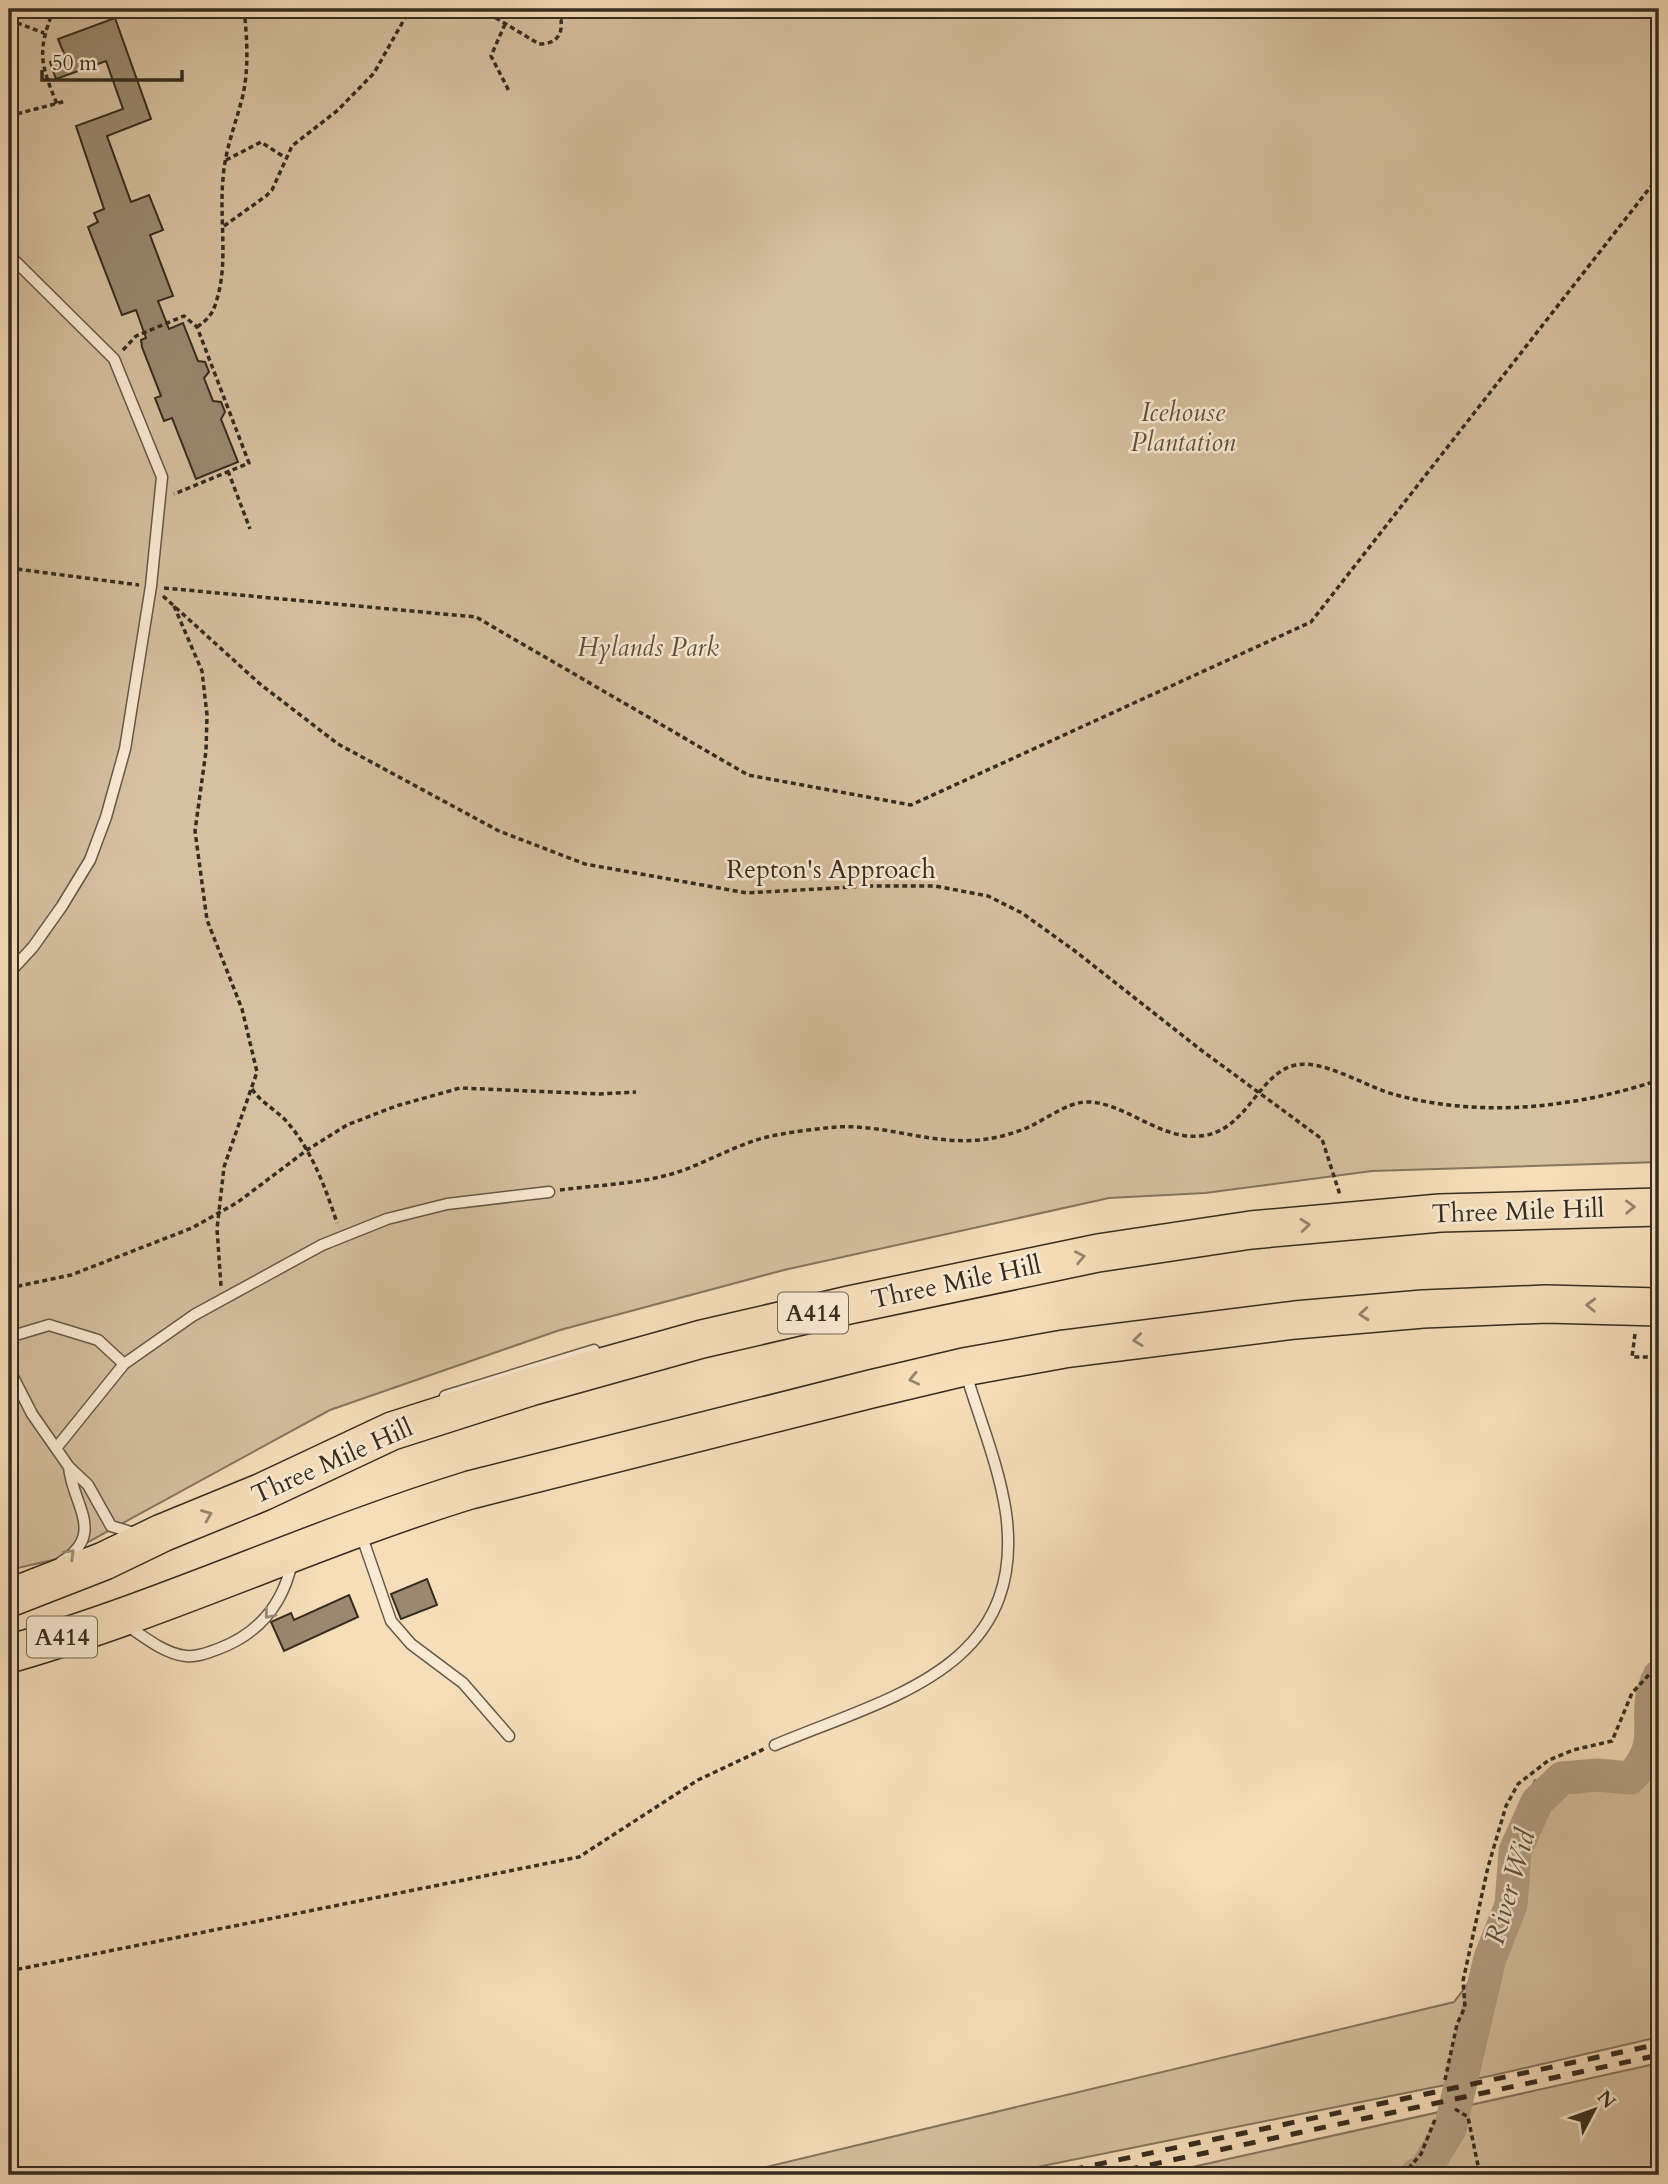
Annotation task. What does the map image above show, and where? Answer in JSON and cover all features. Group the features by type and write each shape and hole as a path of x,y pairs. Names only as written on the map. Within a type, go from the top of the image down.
{"highway":[{"name":"Three Mile Hill","path":"9,1598 104,1561 162,1532 262,1492 392,1431 603,1366 849,1305 1098,1253 1251,1230 1440,1213 1659,1207"},
{"name":"A414","path":"9,1654 115,1619 405,1510 529,1473 964,1367 1064,1349 1308,1319 1506,1305 1647,1307"}],"lane":[{"path":"9,255 114,359 162,477 151,586 125,749 90,860 33,947 9,973"},
{"path":"57,1447 124,1364 222,1299 340,1238 387,1219 447,1204 550,1192"},
{"path":"733,1320 849,1305"},
{"path":"9,1337 50,1325 98,1340 124,1364"},
{"path":"434,1399 511,1373 601,1349"},
{"path":"775,1745 901,1693 938,1673 965,1652 988,1627 998,1606 1003,1581 1007,1545 1006,1514 999,1477 964,1367"},
{"path":"9,1369 32,1414 69,1467 89,1485 111,1526 134,1533 162,1532"},
{"path":"262,1492 363,1432"},
{"path":"44,1569 68,1558 83,1540 87,1523 71,1487 69,1467"},
{"path":"358,1527 391,1621 411,1644 463,1683 509,1736"},
{"path":"115,1619 168,1650 185,1656 202,1655 239,1641 266,1618 279,1601 288,1581 294,1552"}],"path":[{"path":"54,9 40,44 41,67 57,104"},
{"path":"197,327 209,317 216,304 223,226 223,179 243,93 247,43 244,9"},
{"path":"223,226 260,202 272,190 284,157 299,138 338,110 374,73 410,9"},
{"path":"481,9 539,44 549,44 558,38 562,30 561,20 545,9"},
{"path":"493,15 496,9"},
{"path":"9,20 44,33"},
{"path":"506,23 491,56 509,91"},
{"path":"9,116 66,101"},
{"path":"226,160 261,142 284,157"},
{"path":"9,568 151,586 476,617 748,775 911,805 1311,622 1659,176"},
{"path":"114,359 136,336 184,316 197,327 249,463 160,500"},
{"path":"228,471 250,529"},
{"name":"Repton's Approach","path":"252,1089 257,1072 242,1009 207,919 195,831 206,751 207,715 202,671 173,604 260,684 338,744 499,831 585,864 747,894 868,886 935,886 988,895 1023,913 1322,1139 1333,1178"},
{"path":"550,1192 673,1174 766,1137 813,1130 839,1127 876,1130 956,1143 990,1139 1028,1128 1083,1102 1107,1105 1168,1132 1200,1136 1222,1130 1244,1114 1282,1071 1297,1065 1316,1066 1393,1095 1466,1108 1544,1106 1592,1099 1659,1080"},
{"path":"9,1288 71,1275 192,1228 219,1214 307,1150 361,1119 460,1088 600,1094 636,1092"},
{"path":"252,1089 259,1100 285,1119 307,1150 337,1222 340,1238"},
{"path":"222,1299 216,1255 224,1167 252,1089"},
{"path":"1647,1307 1632,1357 1659,1357"},
{"path":"1445,2080 1457,2024 1465,2007 1463,1982 1488,1867 1506,1806 1518,1784 1549,1760 1573,1750 1612,1741 1632,1693 1659,1664"},
{"path":"9,1971 579,1857 698,1780 775,1745"},
{"path":"1455,2109 1468,2117 1480,2175"},
{"path":"1403,2175 1421,2154 1436,2117"},
{"path":"1645,2175 1659,2171"}],"green space":[{"name":"Hylands Park","path":"9,9 1659,9 1659,1162 1372,1171 1205,1193 1109,1198 784,1270 560,1330 330,1410 57,1559 9,1570"},
{"path":"1659,1767 1659,2037 1490,2076 997,2175 733,2175 1454,2002 1519,1916 1500,1850 1535,1780 1573,1793 1643,1782"},
{"path":"1659,2063 1659,2175 1156,2175"}],"building":[{"path":"115,18 151,119 107,136 131,202 149,195 163,230 150,235 173,296 158,301 169,329 183,323 198,361 205,362 209,372 204,378 213,401 221,402 225,412 221,419 238,462 196,479 172,418 164,421 155,398 161,396 142,347 141,340 146,338 136,310 122,315 88,227 98,222 94,213 104,209 76,126 123,109 106,61 56,79 50,62 65,56 58,39"},
{"path":"427,1579 437,1605 401,1619 391,1594"},
{"path":"349,1595 358,1617 284,1651 271,1622 291,1613 294,1620"}],"waterway":[{"name":"River Wid","path":"1416,2175 1425,2170 1450,2129 1490,1958 1511,1905 1515,1851 1537,1802 1562,1778 1598,1775 1630,1778 1648,1752 1651,1704 1659,1676"}],"railway":[{"path":"1048,2175 1659,2044"},
{"path":"1103,2175 1659,2055"}],"park label":[{"name":"Icehouse Plantation","path":"1183,427"}]}
